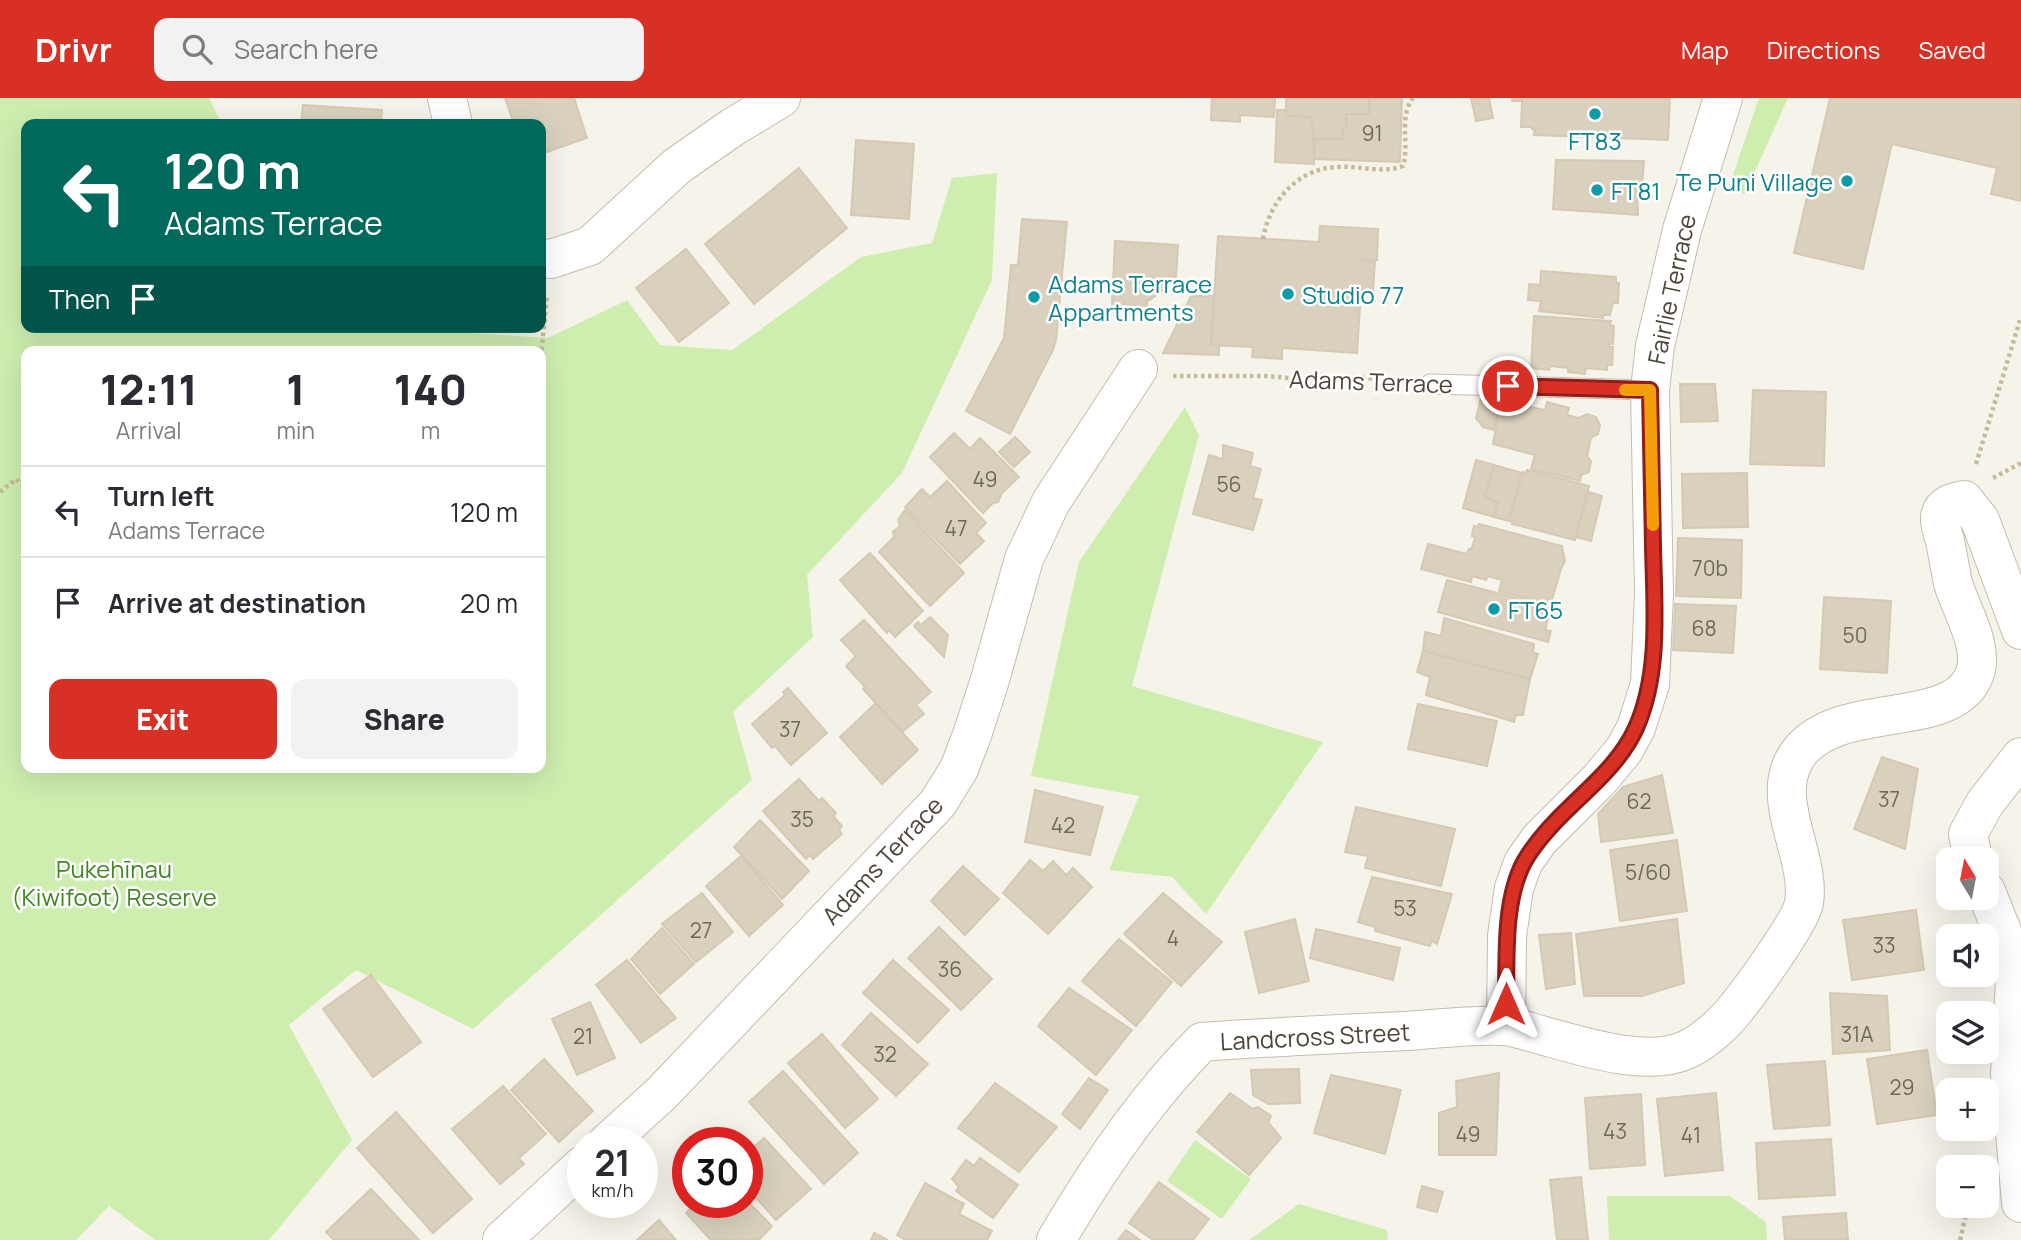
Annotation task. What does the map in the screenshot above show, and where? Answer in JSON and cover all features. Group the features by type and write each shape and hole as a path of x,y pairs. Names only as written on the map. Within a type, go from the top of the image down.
{"street":[{"path":"447,98 452,119"},
{"path":"546,259 590,246 677,166 781,98"},
{"name":"Fairlie Terrace","path":"1506,1026 1507,936 1514,888 1523,863 1539,840 1599,780 1624,750 1636,728 1650,684 1654,607 1650,390 1655,346 1682,230 1723,98"},
{"name":"Adams Terrace","path":"625,1127 662,1093 938,803 959,769 972,735 1024,559 1051,502 1138,369"},
{"name":"Landcross Street","path":"1056,1240 1089,1183 1174,1070 1202,1042 1506,1026 1588,1048 1650,1057 1669,1057 1689,1049 1736,1009 1787,936 1804,905 1803,867 1785,794 1789,769 1801,749 1816,736 1840,725 1869,717 1930,708 1955,700 1973,677 1976,648 1954,584 1940,517 1945,506 1964,500 1980,520 2021,630"},
{"path":"1971,847 1968,834 1985,803 2021,757"},
{"path":"1994,910 2005,939 2015,979 2010,1074 2021,1203"},
{"path":"502,1240 567,1180"}],"lane":[{"name":"Adams Terrace","path":"1430,384 1650,390"}],"path":[{"path":"1262,239 1278,199 1301,178 1336,167 1385,169 1403,166 1405,113 1413,98"},
{"path":"1975,467 2021,317"},
{"name":"Adams Terrace","path":"1176,376 1265,376 1326,381 1355,377 1430,384"},
{"path":"0,492 16,479 21,484"},
{"path":"1960,1240 1965,1218"}],"green space":[{"name":"Pukehīnau (Kiwifoot) Reserve","path":"0,98 209,98 220,119 21,119 21,333 471,333 548,338 627,300 660,345 732,350 861,257 932,243 952,178 997,173 992,280 902,473 807,575 813,637 733,712 752,780 473,1029 356,970 289,1025 352,1140 269,1240 155,1240 109,1206 76,1240 0,1240"},
{"path":"1759,98 1788,98 1745,194 1727,192"},
{"path":"1185,407 1199,435 1132,686 1323,742 1206,914 1172,877 1109,870 1139,796 1031,776 1079,562"},
{"path":"1195,1140 1251,1179 1222,1219 1167,1181"},
{"path":"1607,1196 1730,1196 1766,1222 1767,1240 1609,1240"},
{"path":"1299,1204 1387,1230 1388,1240 1249,1240"}],"building":[{"path":"505,98 574,98 587,138 546,152 546,119 512,119"},
{"path":"1212,98 1275,98 1274,117 1240,115 1240,122 1211,120"},
{"path":"1286,98 1369,98 1369,114 1346,114 1343,139 1312,139 1312,117 1286,116"},
{"path":"1369,98 1402,98 1400,162 1314,159 1315,139 1343,139 1346,114 1369,114"},
{"path":"1471,98 1489,98 1493,118 1476,121"},
{"name":"FT83","path":"1512,98 1670,98 1668,140 1534,135 1535,130 1532,127 1521,127 1522,101 1512,101"},
{"name":"Te Puni Village","path":"1830,98 2021,98 2021,201 1991,194 1997,168 1892,144 1863,269 1794,253"},
{"path":"303,105 382,110 381,119 302,119"},
{"path":"1277,110 1286,110 1286,116 1312,117 1314,164 1275,162"},
{"path":"856,140 914,144 909,219 851,215"},
{"name":"FT81","path":"1556,160 1644,161 1642,187 1639,187 1637,192 1638,215 1553,209"},
{"path":"799,168 847,228 754,304 705,244"},
{"name":"Adams Terrace Appartments","path":"1022,219 1067,222 1056,340 1010,434 966,411 1004,338 1011,265 1018,265"},
{"name":"Studio 77","path":"1320,226 1378,229 1377,260 1362,260 1375,261 1373,291 1361,290 1357,353 1282,348 1282,359 1252,357 1253,347 1211,345 1218,236 1319,242"},
{"path":"1115,241 1178,245 1176,277 1169,277 1169,285 1147,300 1147,306 1112,304"},
{"path":"686,249 729,303 679,342 636,288"},
{"path":"1541,271 1616,277 1616,283 1619,283 1618,303 1613,303 1610,315 1603,315 1603,318 1539,311 1541,301 1528,300 1529,284 1540,285"},
{"path":"1191,296 1214,296 1211,345 1219,345 1219,355 1163,353"},
{"path":"1534,316 1611,321 1610,325 1614,326 1613,344 1609,344 1609,347 1613,347 1612,365 1607,365 1607,370 1586,368 1585,374 1550,366 1549,370 1531,368"},
{"path":"1680,384 1715,384 1718,421 1681,422"},
{"path":"1753,390 1826,392 1824,466 1750,464"},
{"path":"1481,398 1501,399 1494,430 1483,427 1476,418"},
{"path":"1501,401 1545,410 1547,402 1569,408 1567,415 1579,418 1587,414 1596,417 1600,425 1598,434 1591,438 1587,456 1591,461 1589,472 1581,475 1580,481 1531,469 1535,455 1493,444"},
{"path":"954,433 970,449 980,438 1019,477 1002,493 998,502 993,503 983,513 930,457"},
{"path":"1015,437 1030,452 1014,467 999,452"},
{"path":"1223,445 1253,453 1250,466 1261,469 1253,498 1262,500 1253,530 1193,514 1209,455 1223,459"},
{"path":"1476,460 1494,465 1485,497 1498,502 1494,517 1463,508"},
{"path":"1494,465 1522,473 1509,521 1494,517 1498,502 1485,497"},
{"path":"1527,470 1589,486 1575,540 1509,521 1523,472 1526,473"},
{"path":"1747,473 1748,527 1683,528 1682,474"},
{"path":"947,481 986,523 976,533 984,541 960,564 905,507 922,489 930,497"},
{"path":"1588,492 1602,496 1591,541 1576,537"},
{"path":"905,510 964,573 930,606 879,552 894,537 893,532 900,526 898,520"},
{"path":"1479,524 1562,546 1565,561 1552,600 1548,598 1547,604 1499,591 1502,580 1488,576 1486,580 1472,576 1471,582 1421,569 1428,544 1467,554 1475,537 1472,536 1474,526 1478,527"},
{"path":"1678,538 1742,540 1741,598 1676,596"},
{"path":"870,553 923,611 895,637 889,630 887,633 840,580"},
{"name":"FT65","path":"1447,580 1551,607 1545,630 1551,631 1548,642 1438,612"},
{"path":"1824,597 1891,601 1887,673 1820,669"},
{"path":"1675,604 1736,606 1733,653 1673,650"},
{"path":"930,617 948,635 944,657 914,626 918,622 921,625"},
{"path":"1444,618 1534,644 1533,652 1538,654 1530,679 1423,651 1425,632 1441,636"},
{"path":"864,620 931,692 916,705 924,714 902,732 846,666 856,656 841,640"},
{"path":"1423,651 1530,679 1523,715 1516,715 1514,722 1426,695 1430,677 1417,672"},
{"path":"788,688 827,733 791,765 752,724 785,695 783,692"},
{"path":"876,703 918,750 882,784 840,737"},
{"path":"1418,704 1497,721 1487,766 1408,749"},
{"path":"1882,757 1918,769 1905,849 1854,829"},
{"path":"1662,775 1673,833 1601,842 1598,814 1623,787"},
{"path":"799,779 819,801 822,798 836,813 833,816 842,826 839,830 842,834 813,859 810,855 806,859 763,811"},
{"path":"1035,790 1103,807 1090,855 1025,842"},
{"path":"1356,807 1455,829 1441,886 1365,868 1368,856 1345,852"},
{"path":"760,820 809,871 782,899 734,847"},
{"path":"1677,840 1687,911 1620,921 1610,850"},
{"path":"741,856 783,905 749,936 706,886"},
{"path":"1030,860 1043,871 1053,861 1066,875 1073,868 1092,887 1048,934 1003,893"},
{"path":"963,866 999,899 965,935 931,901"},
{"path":"1372,877 1452,894 1437,944 1432,941 1430,946 1375,931 1375,927 1358,922"},
{"path":"702,893 733,932 696,962 662,924"},
{"path":"1163,893 1222,942 1181,986 1124,934"},
{"path":"1916,910 1924,970 1852,980 1843,920"},
{"path":"1295,919 1309,981 1259,993 1245,932"},
{"path":"1677,919 1684,983 1642,996 1584,996 1576,934"},
{"path":"939,927 992,979 961,1010 908,958"},
{"path":"662,928 694,964 660,994 631,959"},
{"path":"1316,929 1400,948 1393,980 1310,958"},
{"path":"1571,933 1575,984 1546,989 1539,935"},
{"path":"1119,939 1172,982 1136,1026 1082,981"},
{"path":"627,960 676,1018 641,1043 596,985"},
{"path":"893,960 949,1010 918,1043 863,993"},
{"path":"371,975 421,1042 373,1077 323,1009"},
{"path":"1069,988 1132,1030 1096,1075 1038,1026"},
{"path":"1830,993 1887,996 1890,1050 1833,1054"},
{"path":"590,1002 615,1058 577,1075 552,1019"},
{"path":"871,1013 928,1064 896,1096 842,1045"},
{"path":"822,1034 878,1099 845,1128 788,1063"},
{"path":"1927,1050 1936,1115 1877,1124 1867,1059"},
{"path":"544,1059 593,1111 575,1127 567,1127 567,1135 559,1142 511,1090"},
{"path":"1825,1061 1830,1125 1774,1129 1767,1065"},
{"path":"1299,1069 1300,1103 1268,1104 1253,1095 1251,1070"},
{"path":"783,1071 858,1153 824,1184 749,1102"},
{"path":"1499,1073 1496,1155 1439,1155 1439,1113 1457,1107 1456,1081"},
{"path":"1331,1075 1401,1090 1385,1154 1314,1133"},
{"path":"1089,1078 1108,1090 1080,1129 1062,1114"},
{"path":"995,1083 1057,1127 1019,1172 958,1128"},
{"path":"503,1086 546,1134 519,1158 524,1164 500,1184 452,1129"},
{"path":"1230,1093 1253,1109 1258,1107 1271,1116 1268,1122 1281,1138 1249,1175 1197,1132"},
{"path":"1716,1093 1723,1170 1665,1176 1657,1099"},
{"path":"1641,1094 1645,1165 1590,1169 1585,1098"},
{"path":"396,1112 472,1199 433,1233 357,1148"},
{"path":"763,1139 811,1189 776,1220 763,1206"},
{"path":"1831,1139 1835,1195 1759,1199 1756,1143"},
{"path":"980,1158 1018,1185 993,1218 956,1191 959,1187 952,1179 966,1160 974,1166"},
{"path":"1581,1177 1588,1240 1557,1240 1550,1180"},
{"path":"1159,1182 1209,1219 1193,1240 1153,1240 1129,1223"},
{"path":"925,1183 964,1204 959,1214 992,1231 987,1240 906,1240 897,1235"},
{"path":"1422,1186 1443,1192 1437,1212 1417,1207"},
{"path":"371,1189 419,1240 334,1240 326,1232"},
{"path":"1846,1213 1848,1240 1785,1240 1783,1217"},
{"path":"763,1217 772,1226 759,1240 711,1240 691,1218"},
{"path":"659,1220 676,1240 637,1240"},
{"path":"1126,1230 1140,1240 1118,1240"},
{"path":"874,1233 888,1240 871,1240"}],"slow traffic":[{"path":"1625,390 1650,390 1653,525"}],"place":[{"name":"FT83","path":"1595,114"},
{"name":"Te Puni Village","path":"1847,181"},
{"name":"FT81","path":"1597,190"},
{"name":"Studio 77","path":"1288,294"},
{"name":"Adams Terrace Appartments","path":"1034,297"},
{"name":"FT65","path":"1494,609"}],"route":[{"path":"1506,1004 1507,936 1514,888 1523,863 1539,840 1599,780 1624,750 1636,728 1650,684 1654,645 1650,390 1508,386"}]}
